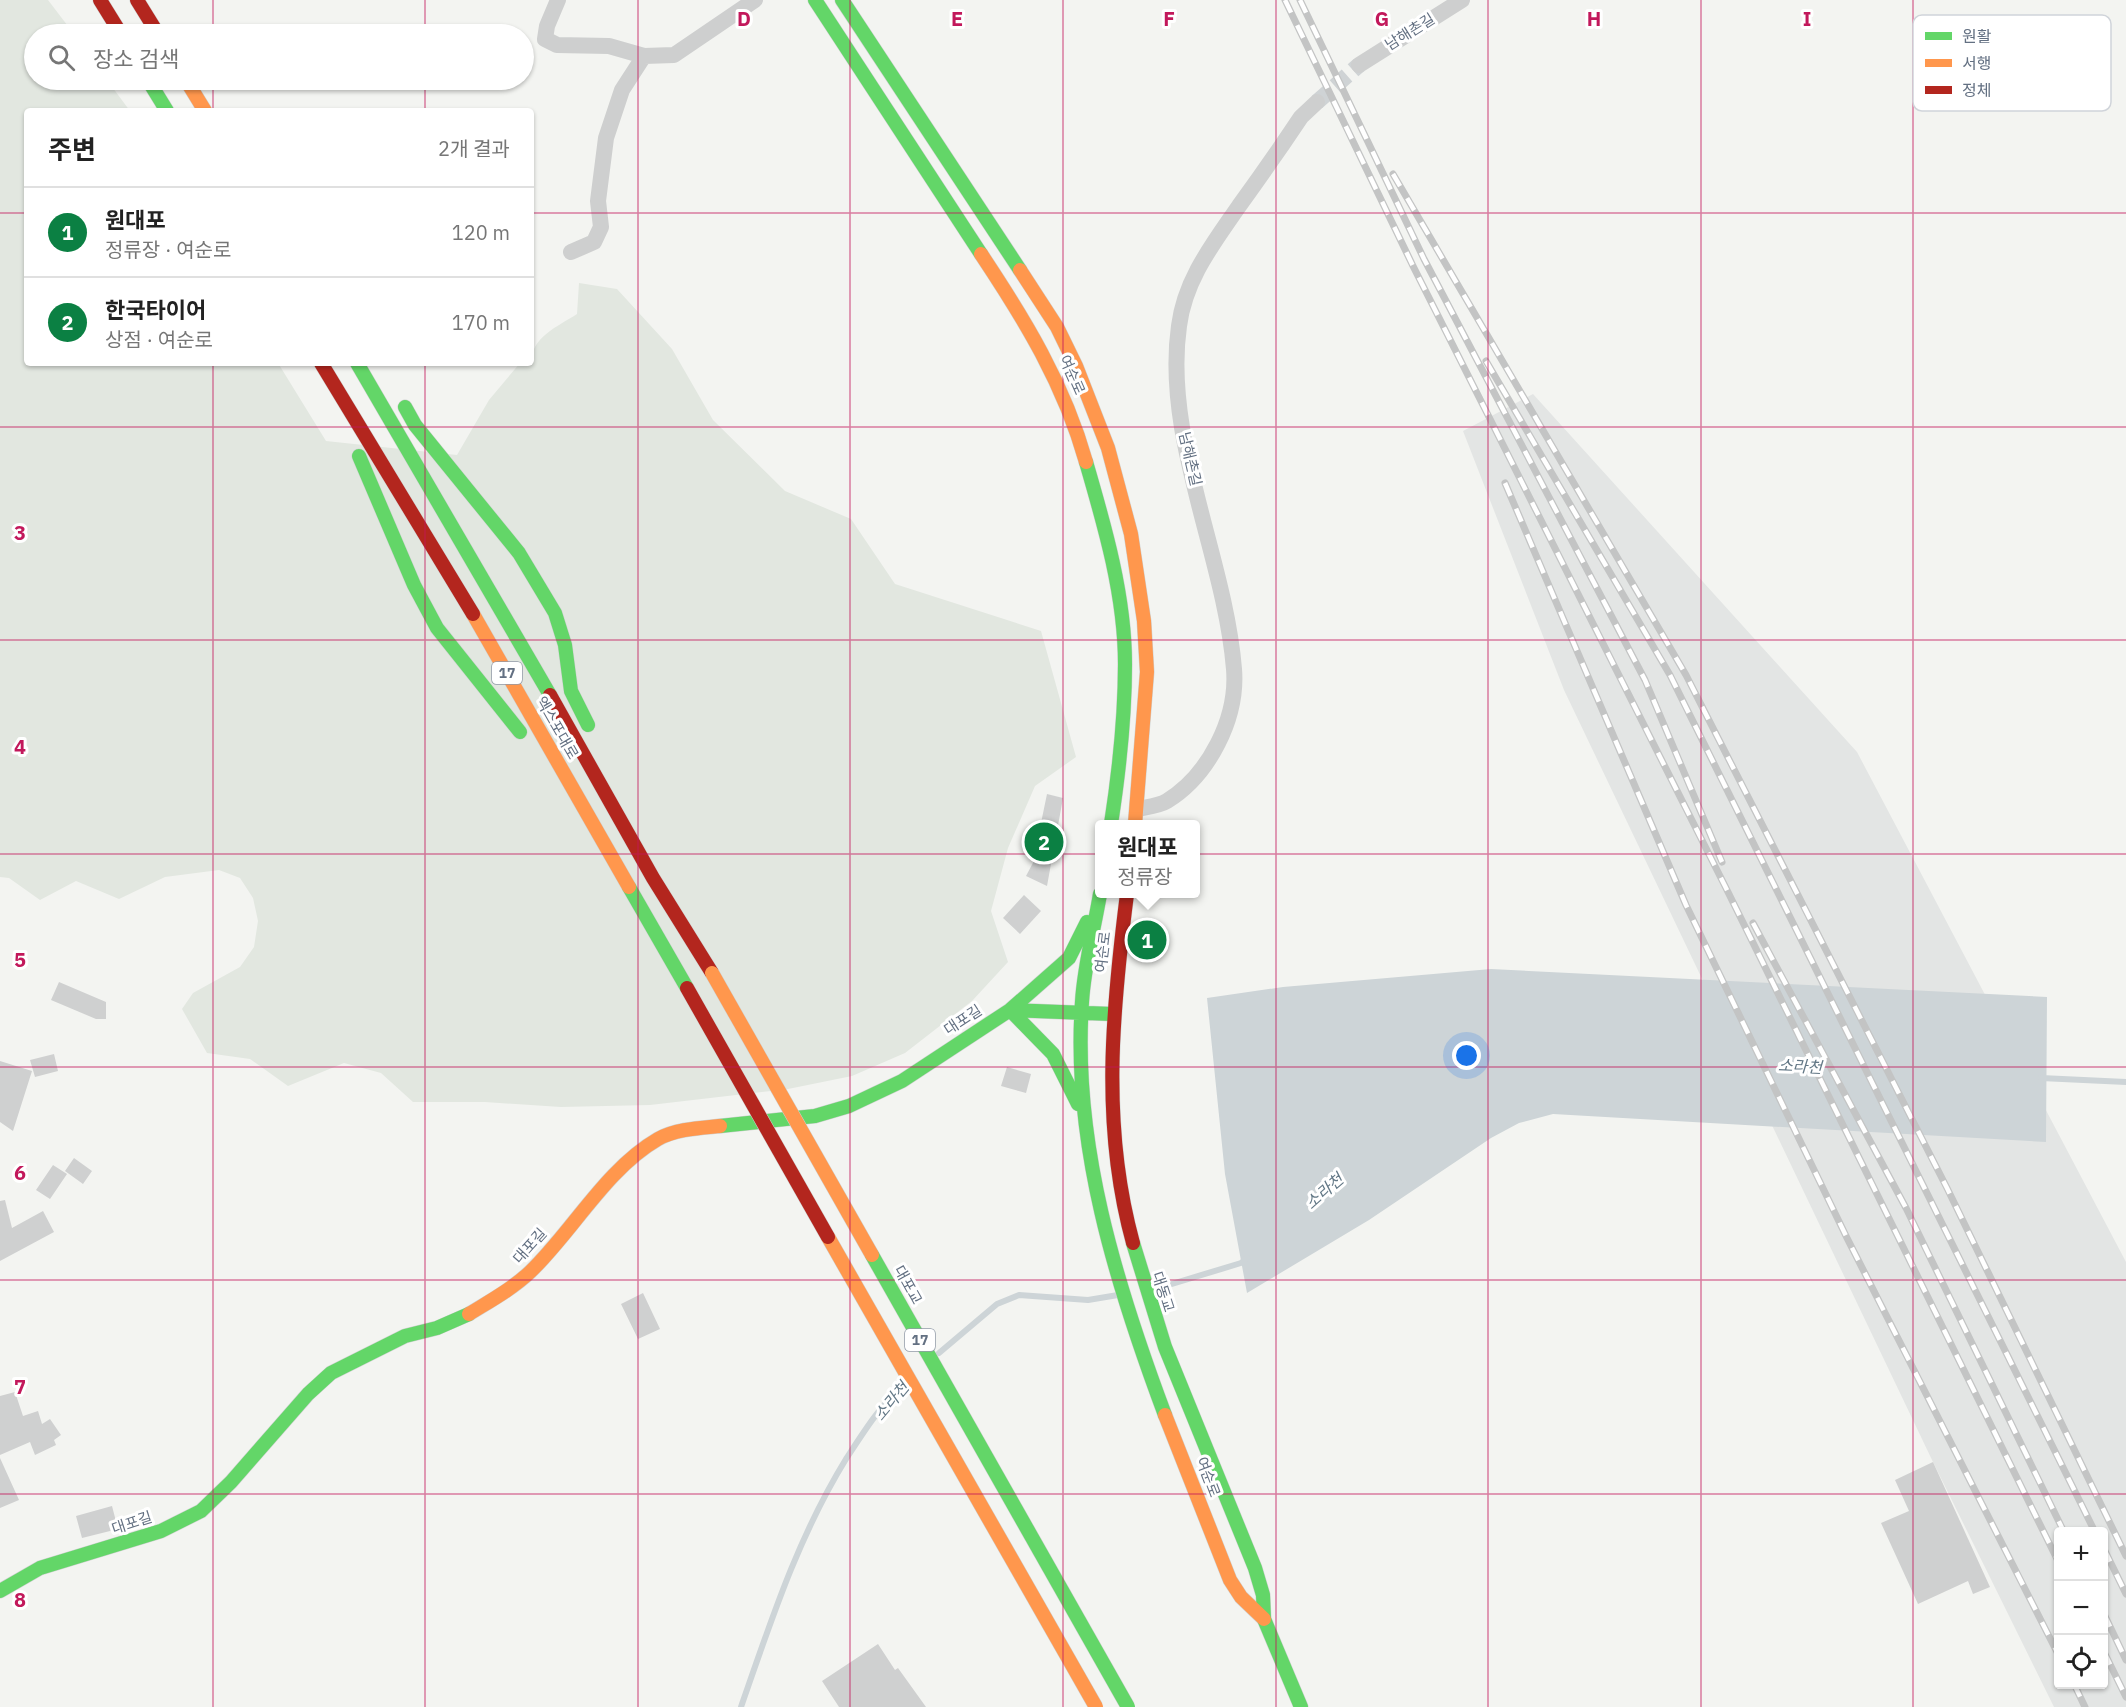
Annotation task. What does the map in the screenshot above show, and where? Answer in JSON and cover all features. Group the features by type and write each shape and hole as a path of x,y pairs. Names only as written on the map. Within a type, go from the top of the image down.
{"main road":[{"path":"98,0 109,24"},
{"path":"98,0 114,24"},
{"path":"137,0 152,24"},
{"name":"여순로","path":"815,0 992,270 1047,359 1077,429 1104,522 1119,597 1125,663 1118,778 1112,820"},
{"name":"여순로","path":"842,0 1057,327 1079,369 1106,445 1129,524 1142,598 1147,668 1136,817"},
{"path":"142,90 151,108"},
{"path":"154,90 165,108"},
{"path":"192,90 203,108"},
{"path":"310,366 350,436 414,585 437,627 500,703 526,740"},
{"name":"엑스포대로","path":"323,366 461,593 1096,1707"},
{"name":"엑스포대로","path":"359,366 485,580 653,878 712,973"},
{"path":"398,394 415,425 519,553 555,614 565,645 572,691 596,742"},
{"path":"539,758 630,888"},
{"path":"610,773 653,878"},
{"name":"대포길","path":"0,1591 40,1568 161,1531 201,1511 231,1482 308,1394 332,1373 391,1342 458,1320 498,1297 530,1272 613,1176 658,1139 688,1129 815,1116 849,1106 902,1081 1010,1010 1069,958 1098,898"},
{"name":"여순로","path":"1099,898 1081,1012 1081,1062 1083,1118 1100,1212 1113,1268 1136,1338 1230,1580 1241,1597 1264,1619"},
{"name":"여순로","path":"1126,898 1112,1014 1110,1062 1116,1162 1136,1262"},
{"name":"대포교","path":"712,973 1128,1707"},
{"path":"1010,1010 1112,1014"},
{"path":"1010,1010 1053,1054 1083,1118"},
{"name":"대동교","path":"1136,1262 1159,1333"},
{"name":"여순로","path":"1159,1333 1255,1568 1263,1595 1264,1619 1301,1707"}],"street":[{"path":"558,0 547,26 545,39 557,45 609,46 644,56 674,55 755,0"},
{"name":"남해촌길","path":"1359,65 1462,0"},
{"path":"571,252 594,242 601,227 598,201 606,138 622,90 644,56"},
{"name":"남해촌길","path":"1136,817 1165,802 1201,772 1223,729 1234,684 1234,669 1222,593 1179,407 1177,357 1184,301 1200,262 1301,117 1317,102"}],"shaded area":[{"path":"0,0 48,0 66,24 24,24 24,90 114,90 128,108 24,108 24,366 280,366 326,441 457,455 489,400 517,366 534,366 534,349 540,339 577,314 579,283 617,289 672,349 713,420 785,491 851,519 895,584 1041,631 1076,757 1035,786 1008,848 991,911 1008,962 972,1001 905,1053 852,1076 788,1089 650,1105 561,1107 485,1102 413,1102 381,1073 344,1063 288,1086 250,1059 207,1053 182,1009 193,993 240,967 254,947 258,921 253,898 240,878 219,870 165,877 119,899 76,881 40,900 9,878 0,877"},
{"path":"1533,394 1857,752 2126,1262 2126,1707 2054,1707 1933,1462 1564,690 1463,431"}],"water":[{"path":"1491,969 2047,997 2046,1142 1553,1114 1519,1123 1491,1138 1369,1220 1247,1293 1225,1174 1207,998 1283,987"}],"building":[{"path":"1047,794 1063,798 1047,886 1026,876 1035,859 1029,858 1036,822 1041,823"},
{"path":"1024,895 1041,911 1020,934 1003,918"},
{"path":"59,982 106,1002 106,1019 96,1019 51,1000"},
{"path":"54,1054 58,1071 35,1077 30,1060"},
{"path":"0,1061 32,1071 13,1131 0,1122"},
{"path":"1007,1067 1031,1074 1026,1093 1001,1086"},
{"path":"74,1158 92,1171 83,1184 65,1171"},
{"path":"53,1165 67,1174 50,1199 36,1190"},
{"path":"5,1200 12,1228 43,1211 54,1232 0,1261 0,1201"},
{"path":"643,1293 660,1329 638,1339 621,1304"},
{"path":"15,1392 23,1416 38,1411 42,1424 50,1419 61,1435 54,1440 56,1445 35,1455 30,1442 0,1455 0,1396"},
{"path":"0,1458 19,1500 0,1508"},
{"path":"1933,1462 1990,1587 1973,1594 1968,1581 1918,1604 1881,1523 1909,1511 1895,1480"},
{"path":"112,1506 118,1529 82,1538 76,1516"},
{"path":"878,1644 895,1670 898,1668 926,1707 839,1707 822,1681"}],"waterway":[{"name":"소라천","path":"2041,1078 2126,1082"},
{"name":"소라천","path":"1152,1290 1241,1263 1247,1258"},
{"name":"소라천","path":"939,1353 997,1304 1019,1295 1088,1300 1118,1295"},
{"name":"소라천","path":"741,1707 787,1580 829,1489 846,1459 879,1411 902,1386"}],"tunnel":[{"path":"1317,102 1359,65"}],"railway":[{"path":"1285,0 1413,266 1725,886 2054,1553"},
{"path":"1300,0 1424,259 1645,680 1722,862"},
{"path":"1393,174 1686,675 1947,1188 2126,1556"},
{"path":"1486,361 1670,675 2093,1527"},
{"path":"1505,483 1686,905 1847,1238 2054,1646"},
{"path":"1753,923 1906,1208 2062,1527"},
{"path":"2108,1557 2126,1594"},
{"path":"2108,1622 2126,1660"},
{"path":"2108,1660 2126,1697"},
{"path":"2076,1689 2085,1707"}],"traffic: fast":[{"path":"815,0 981,254"},
{"path":"842,0 1020,270"},
{"path":"154,90 165,108"},
{"path":"359,366 550,695"},
{"path":"405,407 415,425 519,553 555,613 565,645 571,691 588,725"},
{"path":"359,456 414,585 437,628 520,732"},
{"path":"1086,462 1113,562 1124,638 1123,724 1112,820"},
{"path":"629,887 687,988"},
{"path":"1099,898 1083,988 1081,1055 1084,1108 1101,1212 1130,1315 1165,1415"},
{"path":"1078,1104 1053,1054 1010,1010 1069,958 1087,922"},
{"path":"720,1126 815,1116 849,1106 902,1081 1010,1010 1112,1014"},
{"path":"1133,1243 1165,1347 1255,1568 1263,1595 1264,1619 1301,1707"},
{"path":"872,1255 1128,1707"},
{"path":"0,1591 40,1568 161,1531 201,1511 231,1482 308,1394 331,1373 405,1336 437,1328 469,1314"}],"traffic: slow":[{"path":"192,90 203,108"},
{"path":"981,254 1028,328 1055,379 1086,462"},
{"path":"1020,270 1057,327 1076,366 1108,448 1131,534 1144,621 1147,672 1135,820"},
{"path":"473,614 629,887"},
{"path":"712,973 872,1255"},
{"path":"469,1314 530,1272 606,1184 639,1152 672,1133 720,1126"},
{"path":"828,1237 1096,1707"},
{"path":"1165,1415 1230,1580 1241,1597 1264,1619"}],"traffic: jam":[{"path":"100,0 115,24"},
{"path":"137,0 152,24"},
{"path":"323,366 473,614"},
{"path":"550,695 653,878 712,973"},
{"path":"1127,898 1117,982 1112,1069 1116,1156 1133,1243"},
{"path":"687,988 828,1237"}],"place":[{"name":"한국타이어","path":"1044,842"},
{"name":"원대포","path":"1147,940"}]}
